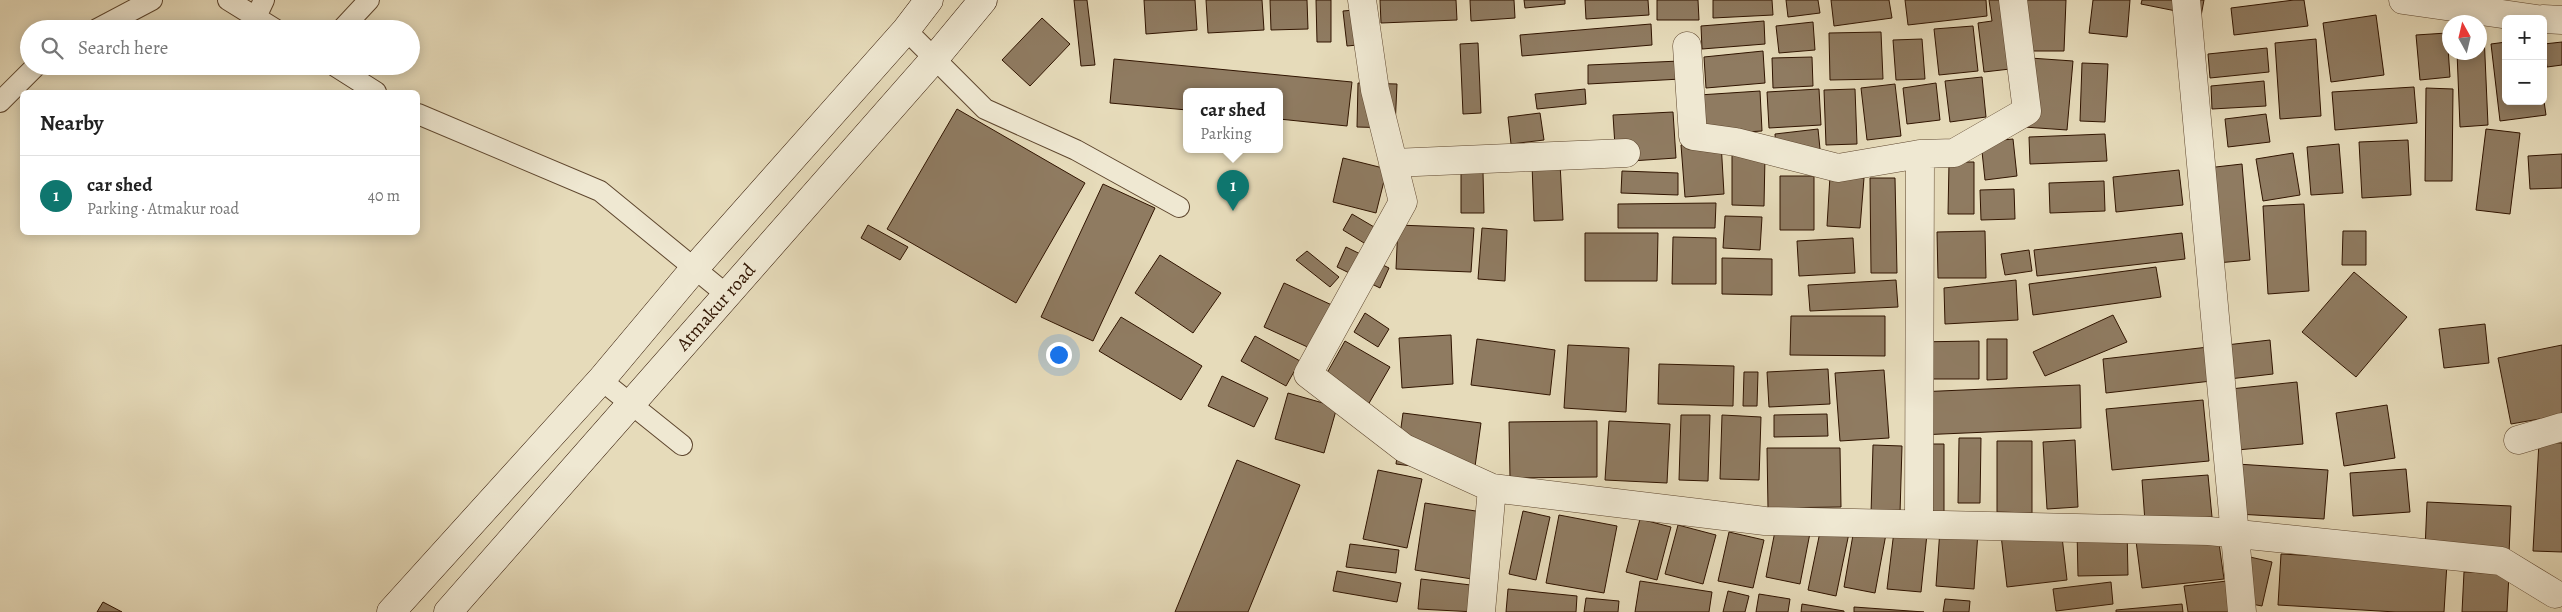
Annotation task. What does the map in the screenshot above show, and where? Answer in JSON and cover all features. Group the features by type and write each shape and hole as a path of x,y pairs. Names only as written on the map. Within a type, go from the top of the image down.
{"street":[{"path":"391,612 601,380 694,268 906,30 929,0"},
{"name":"Atmakur road","path":"448,612 728,295 935,58 983,0"},
{"path":"1362,0 1375,90 1403,202 1308,374 1404,448 1492,488 1764,520 2209,531 2501,561 2556,600"},
{"path":"1687,46 1693,136 1736,142 1838,168 1920,154 1954,152 2027,111 2013,0"},
{"path":"2186,0 2242,612"},
{"path":"2403,0 2509,15"},
{"path":"2547,19 2562,20"},
{"path":"1393,163 1626,153"},
{"path":"1919,523 1920,154"},
{"path":"2518,440 2562,427"},
{"path":"1481,612 1492,488"}],"lane":[{"path":"114,20 152,0"},
{"path":"228,0 260,8 269,20"},
{"path":"350,20 368,0"},
{"path":"906,30 985,109 1076,150 1179,207"},
{"path":"3,94 25,75"},
{"path":"349,75 373,90"},
{"path":"420,115 600,191 728,295"},
{"path":"601,380 682,445"}],"building":[{"path":"1074,0 1087,0 1095,65 1081,66"},
{"path":"1144,0 1195,0 1197,30 1146,34"},
{"path":"1206,0 1262,0 1264,30 1208,33"},
{"path":"1270,0 1307,0 1308,29 1271,30"},
{"path":"1316,0 1331,0 1331,42 1317,42"},
{"path":"1380,0 1456,0 1457,20 1381,23"},
{"path":"1470,0 1514,0 1515,18 1471,21"},
{"path":"1524,0 1565,0 1565,4 1525,8"},
{"path":"1585,0 1648,0 1649,15 1586,19"},
{"path":"1657,0 1698,0 1699,20 1657,20"},
{"path":"1713,0 1772,0 1773,15 1713,18"},
{"path":"1786,0 1818,0 1820,13 1788,17"},
{"path":"1831,0 1889,0 1892,18 1834,26"},
{"path":"1905,0 1986,0 1987,16 1908,25"},
{"path":"1989,0 2001,0 2010,69 1984,72 1978,23 1992,21"},
{"path":"2025,0 2066,0 2064,51 2024,51"},
{"path":"2093,0 2130,0 2127,37 2089,33"},
{"path":"2142,0 2204,0 2201,16 2141,4"},
{"path":"2304,0 2308,26 2234,35 2231,8"},
{"path":"1365,9 1368,44 1347,46 1343,11"},
{"path":"2376,15 2384,75 2331,82 2323,23"},
{"path":"1042,18 1070,44 1030,86 1002,60"},
{"path":"1764,21 1765,44 1702,49 1701,26"},
{"path":"1813,22 1815,50 1779,53 1776,26"},
{"path":"1651,24 1652,45 1522,56 1520,35"},
{"path":"1973,26 1978,71 1939,75 1934,29"},
{"path":"1881,32 1883,79 1830,80 1829,33"},
{"path":"2442,33 2442,60 2449,60 2450,77 2420,80 2416,35"},
{"path":"1922,39 1925,79 1896,80 1893,40"},
{"path":"2316,39 2321,116 2280,119 2275,43"},
{"path":"2562,42 2562,65 2547,67 2547,44"},
{"path":"1478,43 1481,113 1463,114 1460,44"},
{"path":"2502,43 2502,105 2545,105 2546,115 2500,121 2491,44"},
{"path":"2267,48 2269,72 2210,78 2208,54"},
{"path":"1763,51 1765,83 1706,88 1704,57"},
{"path":"1812,57 1813,86 1773,88 1772,58"},
{"path":"2030,58 2073,61 2067,130 2024,127"},
{"path":"1114,59 1352,82 1347,126 1283,119 1283,88 1183,88 1183,110 1110,103"},
{"path":"2457,60 2485,60 2488,125 2460,127"},
{"path":"1680,61 1681,79 1588,84 1588,65"},
{"path":"2082,63 2108,64 2105,122 2080,121"},
{"path":"1982,77 1986,117 1950,122 1945,81"},
{"path":"2264,81 2266,106 2212,109 2211,86"},
{"path":"1358,83 1397,84 1395,128 1357,127"},
{"path":"1936,83 1940,120 1907,124 1903,88"},
{"path":"1895,84 1901,136 1867,140 1861,88"},
{"path":"2414,87 2417,123 2335,130 2332,92"},
{"path":"2426,88 2453,89 2452,181 2425,181"},
{"path":"1585,89 1586,104 1537,109 1535,94"},
{"path":"1819,89 1821,125 1769,128 1767,92"},
{"path":"1855,89 1857,144 1826,145 1824,90"},
{"path":"1760,91 1762,131 1700,135 1699,95"},
{"path":"957,109 1085,183 1016,303 887,229"},
{"path":"1673,112 1676,158 1616,162 1613,115"},
{"path":"1540,113 1544,140 1511,144 1508,117"},
{"path":"2266,114 2270,142 2228,147 2225,119"},
{"path":"1818,129 1820,149 1776,153 1775,134"},
{"path":"2486,129 2520,133 2510,214 2476,210"},
{"path":"2105,134 2107,161 2030,164 2029,137"},
{"path":"2013,139 2017,176 1985,180 1981,142"},
{"path":"2408,140 2411,195 2362,198 2359,142"},
{"path":"1721,142 1724,194 1685,197 1681,145"},
{"path":"2339,144 2343,193 2311,195 2307,147"},
{"path":"2293,153 2300,195 2263,201 2256,159"},
{"path":"2562,154 2562,188 2530,189 2528,156"},
{"path":"1732,155 1765,156 1764,206 1732,205"},
{"path":"1343,158 1387,169 1376,213 1333,202"},
{"path":"1949,162 1974,162 1974,214 1948,214"},
{"path":"1560,163 1563,220 1534,221 1532,164"},
{"path":"2242,164 2250,260 2206,264 2198,169"},
{"path":"2179,170 2183,205 2116,212 2113,177"},
{"path":"1622,171 1678,173 1678,195 1621,193"},
{"path":"1461,172 1483,172 1484,213 1461,213"},
{"path":"1780,176 1814,176 1814,230 1780,230"},
{"path":"1830,176 1864,178 1860,228 1827,226"},
{"path":"1870,178 1895,178 1897,273 1871,273"},
{"path":"2104,181 2105,211 2050,213 2049,183"},
{"path":"1103,184 1155,208 1093,341 1041,317"},
{"path":"2014,189 2015,219 1981,220 1980,190"},
{"path":"1716,203 1715,228 1618,228 1618,204"},
{"path":"2304,204 2309,291 2268,294 2263,206"},
{"path":"1352,214 1386,234 1377,251 1343,230"},
{"path":"1725,216 1762,217 1760,250 1723,248"},
{"path":"868,225 908,247 900,260 861,238"},
{"path":"1398,225 1474,228 1471,272 1396,269"},
{"path":"1482,228 1507,230 1505,281 1478,279"},
{"path":"1985,231 1986,278 1938,278 1937,232"},
{"path":"2343,231 2366,231 2366,265 2342,265"},
{"path":"1585,233 1658,233 1657,281 1585,281"},
{"path":"2182,233 2185,259 2037,276 2034,250"},
{"path":"1673,237 1716,238 1716,284 1672,284"},
{"path":"1853,238 1855,273 1799,276 1797,241"},
{"path":"1346,247 1389,268 1380,288 1337,267"},
{"path":"2029,250 2032,271 2005,275 2001,254"},
{"path":"1307,251 1339,277 1330,287 1296,260"},
{"path":"1160,255 1221,293 1193,333 1135,293"},
{"path":"1722,258 1772,259 1772,295 1722,294"},
{"path":"2156,267 2161,297 2033,315 2029,284"},
{"path":"2354,272 2407,317 2356,377 2302,332"},
{"path":"1896,280 1898,307 1810,311 1808,285"},
{"path":"2016,280 2018,320 1945,324 1944,288"},
{"path":"1284,283 1334,306 1314,350 1264,327"},
{"path":"1365,313 1389,329 1378,347 1354,332"},
{"path":"2113,315 2127,342 2045,376 2033,352"},
{"path":"1791,316 1885,316 1885,356 1790,355"},
{"path":"1121,317 1202,366 1181,400 1099,351"},
{"path":"2485,324 2489,363 2444,368 2439,329"},
{"path":"1451,335 1453,384 1402,388 1399,338"},
{"path":"1255,336 1300,361 1286,386 1241,361"},
{"path":"1477,339 1555,350 1550,395 1471,385"},
{"path":"1987,339 2007,339 2007,379 1987,380"},
{"path":"2270,340 2273,374 2106,393 2103,359"},
{"path":"1345,341 1390,367 1368,405 1323,380"},
{"path":"1979,341 1979,379 1914,379 1913,342"},
{"path":"1568,345 1629,348 1626,412 1564,408"},
{"path":"2562,345 2562,415 2511,424 2498,358"},
{"path":"1659,364 1734,366 1733,406 1658,404"},
{"path":"1828,369 1830,404 1769,407 1767,372"},
{"path":"1884,370 1889,438 1840,441 1835,373"},
{"path":"1744,372 1758,372 1757,406 1743,406"},
{"path":"1222,376 1268,398 1254,427 1208,406"},
{"path":"2297,382 2303,444 2226,451 2221,390"},
{"path":"2080,385 2081,428 1919,435 1917,392"},
{"path":"1288,393 1337,407 1324,453 1275,439"},
{"path":"2203,400 2209,461 2112,470 2106,409"},
{"path":"2387,405 2395,458 2344,466 2336,413"},
{"path":"1403,413 1481,423 1474,474 1396,464"},
{"path":"1827,414 1828,436 1774,437 1774,415"},
{"path":"1681,415 1710,415 1708,481 1679,480"},
{"path":"1722,415 1761,417 1759,480 1720,479"},
{"path":"1597,421 1597,477 1510,478 1509,422"},
{"path":"1609,421 1670,424 1667,483 1605,480"},
{"path":"1959,438 1981,438 1980,503 1958,503"},
{"path":"2075,440 2078,507 2047,509 2043,442"},
{"path":"1997,441 2032,441 2032,513 1997,512"},
{"path":"2539,442 2562,443 2562,552 2533,551"},
{"path":"1913,444 1944,444 1944,517 1913,517"},
{"path":"1873,445 1902,446 1900,514 1871,514"},
{"path":"1767,448 1840,448 1841,507 1768,508"},
{"path":"1237,460 1300,485 1248,612 1175,612"},
{"path":"2222,463 2328,470 2324,519 2220,513"},
{"path":"2406,469 2410,512 2353,516 2350,473"},
{"path":"1378,470 1422,479 1407,548 1363,539"},
{"path":"2208,475 2212,517 2145,522 2142,480"},
{"path":"2427,502 2511,506 2509,554 2425,550"},
{"path":"1425,503 1482,512 1472,579 1415,570"},
{"path":"1523,511 1550,517 1536,580 1509,574"},
{"path":"1559,515 1617,526 1604,593 1546,583"},
{"path":"1640,519 1671,527 1657,580 1626,572"},
{"path":"1678,525 1716,535 1703,584 1665,574"},
{"path":"1776,526 1810,533 1800,584 1766,577"},
{"path":"1821,527 1849,533 1836,596 1808,590"},
{"path":"2061,528 2067,580 2007,587 2001,535"},
{"path":"1854,529 1886,534 1875,593 1844,587"},
{"path":"1940,529 1978,532 1974,589 1936,586"},
{"path":"2127,529 2128,575 2078,576 2077,531"},
{"path":"1894,531 1927,534 1921,592 1887,589"},
{"path":"1729,532 1764,540 1753,588 1718,581"},
{"path":"2218,536 2224,579 2142,588 2136,541"},
{"path":"1350,544 1399,550 1396,573 1346,567"},
{"path":"2281,554 2447,563 2444,612 2396,612 2278,605"},
{"path":"2250,557 2272,562 2262,606 2241,602"},
{"path":"1337,571 1401,583 1397,602 1333,591"},
{"path":"2464,572 2509,574 2507,612 2462,612"},
{"path":"1421,579 1479,586 1476,612 1418,609"},
{"path":"1640,581 1712,592 1709,612 1635,612"},
{"path":"2227,581 2230,612 2188,612 2184,586"},
{"path":"2111,582 2113,604 2056,611 2053,589"},
{"path":"1508,589 1577,596 1576,612 1506,612"},
{"path":"1728,591 1749,596 1745,612 1723,612"},
{"path":"1759,594 1790,599 1788,612 1756,612"},
{"path":"1586,598 1619,601 1618,612 1584,612"},
{"path":"1945,599 1970,601 1969,612 1943,612"},
{"path":"103,602 122,612 97,612"},
{"path":"1802,604 1844,611 1844,612 1801,612"},
{"path":"2182,604 2183,612 2116,612 2116,610"},
{"path":"1854,607 1924,612 1854,612"}],"place":[{"name":"car shed","path":"1233,211"}]}
